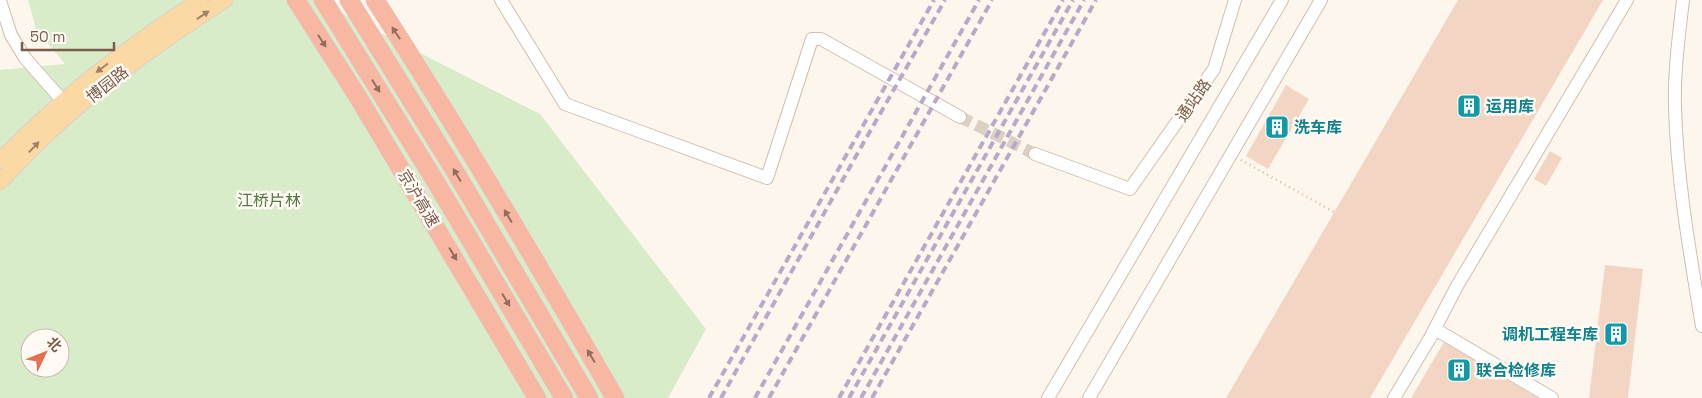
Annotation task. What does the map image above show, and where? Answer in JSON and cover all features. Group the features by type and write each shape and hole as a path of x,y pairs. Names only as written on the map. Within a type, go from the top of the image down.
{"highway":[{"name":"京沪高速","path":"296,0 358,97 537,398"},
{"name":"京沪高速","path":"323,0 434,179 564,398"},
{"path":"349,0 453,168 589,398"},
{"path":"375,0 510,219 615,398"}],"main road":[{"name":"博园路","path":"0,161 34,126 86,81 140,40 200,0"},
{"name":"博园路","path":"0,182 44,138 95,93 148,52 225,0"}],"street":[{"path":"501,0 565,104 767,178 812,39 820,39 960,117"},
{"name":"通站路","path":"1035,154 1130,190 1214,69 1235,0"},
{"path":"1048,398 1282,0"},
{"path":"1088,398 1321,0"},
{"path":"1394,398 1435,329 1456,286 1627,0"},
{"path":"1683,0 1676,62 1675,106 1682,201 1702,326"},
{"path":"0,2 12,35 25,58 73,112"},
{"path":"1435,329 1552,398"}],"path":[{"path":"1231,154 1334,212"}],"green space":[{"name":"江桥片林","path":"28,0 316,0 540,114 706,329 668,398 0,398 0,70 65,64 36,29"}],"building":[{"name":"运用库","path":"1458,0 1603,0 1370,398 1226,398"},
{"name":"洗车库","path":"1286,85 1309,99 1268,169 1246,156"},
{"path":"1550,151 1562,158 1546,186 1534,179"},
{"name":"调机工程车库","path":"1605,265 1643,269 1628,398 1589,398"},
{"name":"联合检修库","path":"1444,342 1538,398 1411,398"}],"tunnel":[{"path":"960,117 1035,154"}],"railway":[{"path":"709,398 934,0"},
{"path":"721,398 945,0"},
{"path":"755,398 979,0"},
{"path":"769,398 992,0"},
{"path":"839,398 1063,0"},
{"path":"849,398 1073,0"},
{"path":"861,398 1084,0"},
{"path":"872,398 1096,0"}],"place":[{"name":"运用库","path":"1469,106"},
{"name":"洗车库","path":"1277,127"},
{"name":"调机工程车库","path":"1616,334"},
{"name":"联合检修库","path":"1459,370"}]}
